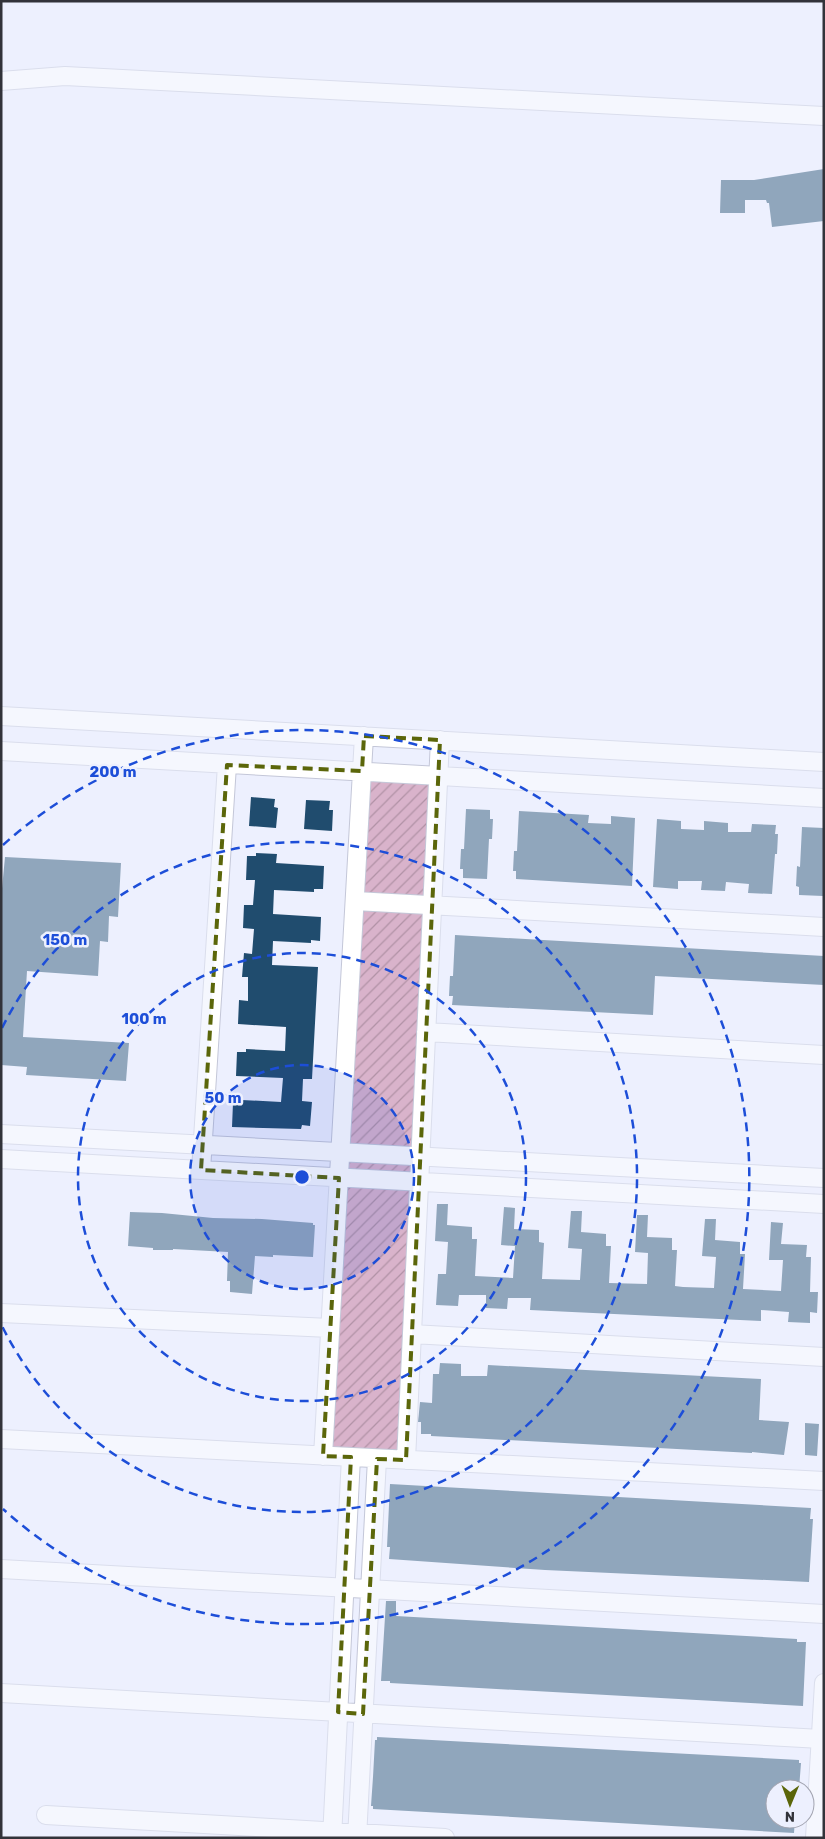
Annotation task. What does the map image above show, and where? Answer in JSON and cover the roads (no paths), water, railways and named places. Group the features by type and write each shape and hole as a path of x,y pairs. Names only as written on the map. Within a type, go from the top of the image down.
{"street":[{"path":"1,81 65,76 824,116"},
{"path":"1,716 824,762"},
{"path":"323,1456 364,736"},
{"path":"406,1460 440,740"},
{"path":"1,751 824,798"},
{"path":"201,1170 227,765"},
{"path":"355,901 824,927"},
{"path":"426,1032 824,1055"},
{"path":"1,1134 824,1178"},
{"path":"1,1159 824,1204"},
{"path":"1,1313 330,1328"},
{"path":"412,1334 824,1358"},
{"path":"1,1440 824,1481"},
{"path":"332,1835 351,1457"},
{"path":"357,1835 377,1459"},
{"path":"1,1569 824,1614"},
{"path":"815,1838 824,1683"},
{"path":"1,1693 821,1739"},
{"path":"46,1815 332,1835 445,1838"}]}
